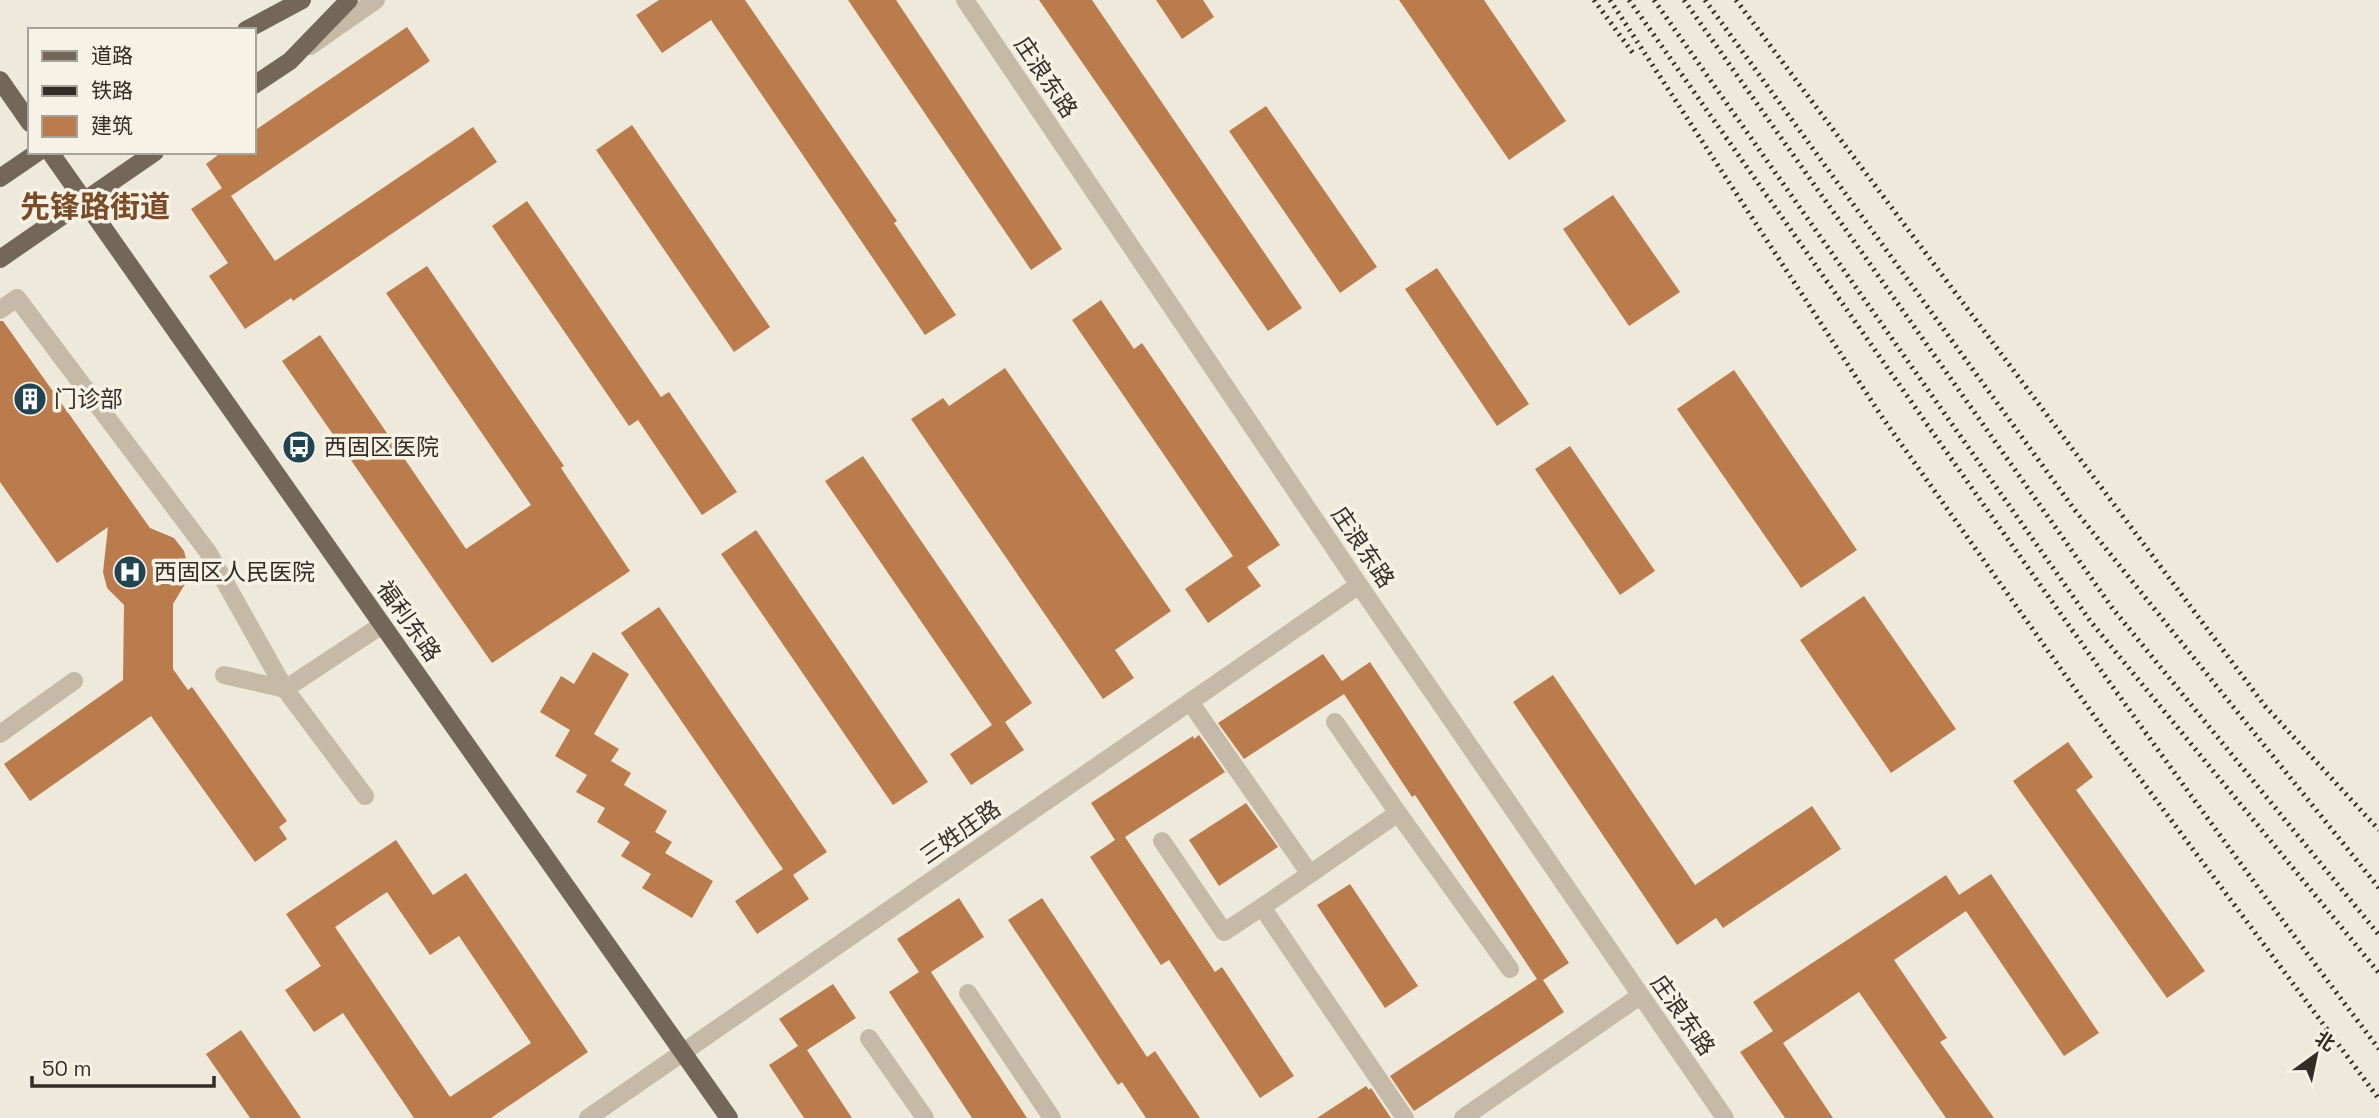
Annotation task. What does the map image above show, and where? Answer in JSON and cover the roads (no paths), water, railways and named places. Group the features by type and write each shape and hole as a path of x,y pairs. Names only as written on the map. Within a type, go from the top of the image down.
{"main road":[{"path":"250,28 302,0"},
{"path":"256,84 290,61 349,0"},
{"path":"0,80 28,120"},
{"path":"0,178 35,154"},
{"name":"福利东路","path":"51,154 729,1118"},
{"path":"0,259 152,154"}],"street":[{"path":"249,28 291,0"},
{"path":"290,61 376,0"},
{"name":"庄浪东路","path":"965,0 1359,585 1725,1118"},
{"path":"0,310 17,298 200,541 285,689 365,796"},
{"name":"三姓庄路","path":"588,1118 1359,585"},
{"path":"224,675 285,689 382,625"},
{"path":"0,734 74,681"},
{"path":"1190,702 1310,874"},
{"path":"1335,722 1510,969"},
{"path":"1162,841 1224,932 1398,813"},
{"path":"1262,906 1405,1118"},
{"path":"968,993 1052,1118"},
{"path":"1464,1118 1640,996"},
{"path":"869,1038 925,1118"}],"railway":[{"path":"1594,0 1635,56"},
{"path":"1610,0 1882,417 2107,734 2379,1099"},
{"path":"1629,0 2093,659 2379,1049"},
{"path":"1654,0 2091,622 2379,973"},
{"path":"1684,0 2113,609 2379,935"},
{"path":"1705,0 2074,509 2379,888"},
{"path":"1736,0 2265,706 2379,830"}],"place":[{"name":"门诊部","path":"30,399"},
{"name":"西固区医院","path":"299,447"},
{"name":"西固区人民医院","path":"130,572"}],"district":[{"name":"先锋路街道","path":"95,206"}]}
